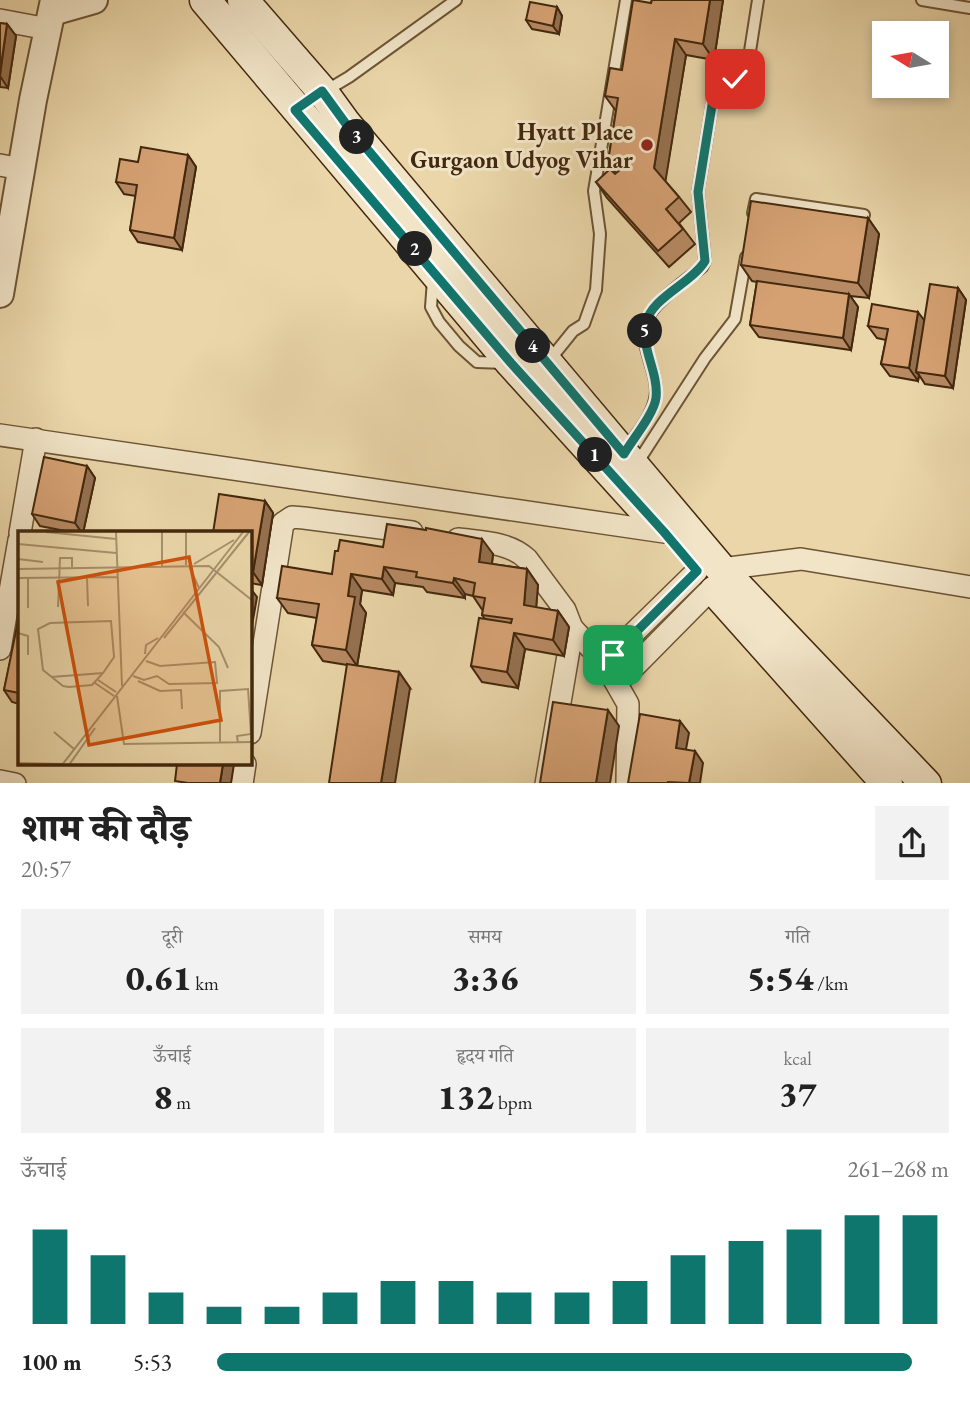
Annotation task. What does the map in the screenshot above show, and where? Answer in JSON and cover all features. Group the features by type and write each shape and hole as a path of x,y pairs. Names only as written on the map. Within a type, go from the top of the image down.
{"main road":[{"path":"205,0 511,363 664,532 926,783"},
{"path":"243,0 322,91 346,124 629,461 710,576 887,783"}],"street":[{"path":"0,20 51,14 94,0"},
{"path":"0,294 11,167 51,14"},
{"path":"0,435 664,532"},
{"path":"20,531 36,439"},
{"path":"252,720 283,523 292,517 304,518 493,543 518,551 527,559 565,610 572,628 604,662 616,681 628,704 627,783"},
{"path":"0,649 14,609 18,554"},
{"path":"604,662 710,576 801,559 970,587"},
{"path":"616,681 628,673 710,576"},
{"path":"547,783 572,628"},
{"path":"0,781 15,783"}],"lane":[{"path":"295,110 322,91 349,77 456,0"},
{"path":"547,363 573,331 584,324 596,290 600,234 594,191 626,0"},
{"path":"629,461 656,397 645,332 646,321 653,309 705,261 698,192 713,99 719,91 745,72 758,0"},
{"path":"922,0 970,8"},
{"path":"751,226 756,199 863,215"},
{"path":"629,461 735,319 749,239"}],"building":[{"name":"Hyatt Place Gurgaon Udyog Vihar","path":"633,0 651,3 652,0 710,0 703,44 675,39 654,168 679,197 666,209 683,229 658,251 596,182 610,169 615,174 626,165 608,162 618,98 605,96 610,68 622,70"},
{"path":"530,2 557,7 553,26 526,20"},
{"path":"0,23 7,24 0,72"},
{"path":"141,147 188,155 174,238 130,230 137,185 116,182 120,159 138,162"},
{"path":"751,201 868,218 858,283 741,265"},
{"path":"757,281 849,294 843,338 750,325"},
{"path":"930,284 958,288 945,376 916,372"},
{"path":"872,304 918,312 909,368 881,364 888,329 868,326"},
{"path":"44,457 87,466 75,523 32,514"},
{"path":"219,494 265,501 253,572 252,531 213,531"},
{"path":"387,524 426,528 482,539 479,562 527,569 524,605 558,611 553,640 514,633 507,672 471,666 479,618 511,623 512,619 482,615 485,598 473,596 475,583 454,578 453,583 416,577 417,572 384,567 382,579 351,574 348,596 355,597 346,650 312,645 319,604 277,598 282,566 332,574 335,551 338,551 340,540 383,547"},
{"path":"18,621 18,693 4,690"},
{"path":"347,664 399,672 381,783 329,783"},
{"path":"553,702 608,710 596,783 540,783"},
{"path":"640,714 680,721 676,748 695,751 689,783 628,783"},
{"path":"177,766 223,766 220,783 175,781"}],"place":[{"name":"Hyatt Place Gurgaon Udyog Vihar","path":"647,145"}],"route":[{"path":"613,655 697,571 511,363 295,110 322,91 346,124 624,454 656,397 645,332 646,321 653,309 702,267 705,261 698,192 713,99 735,79"}]}
